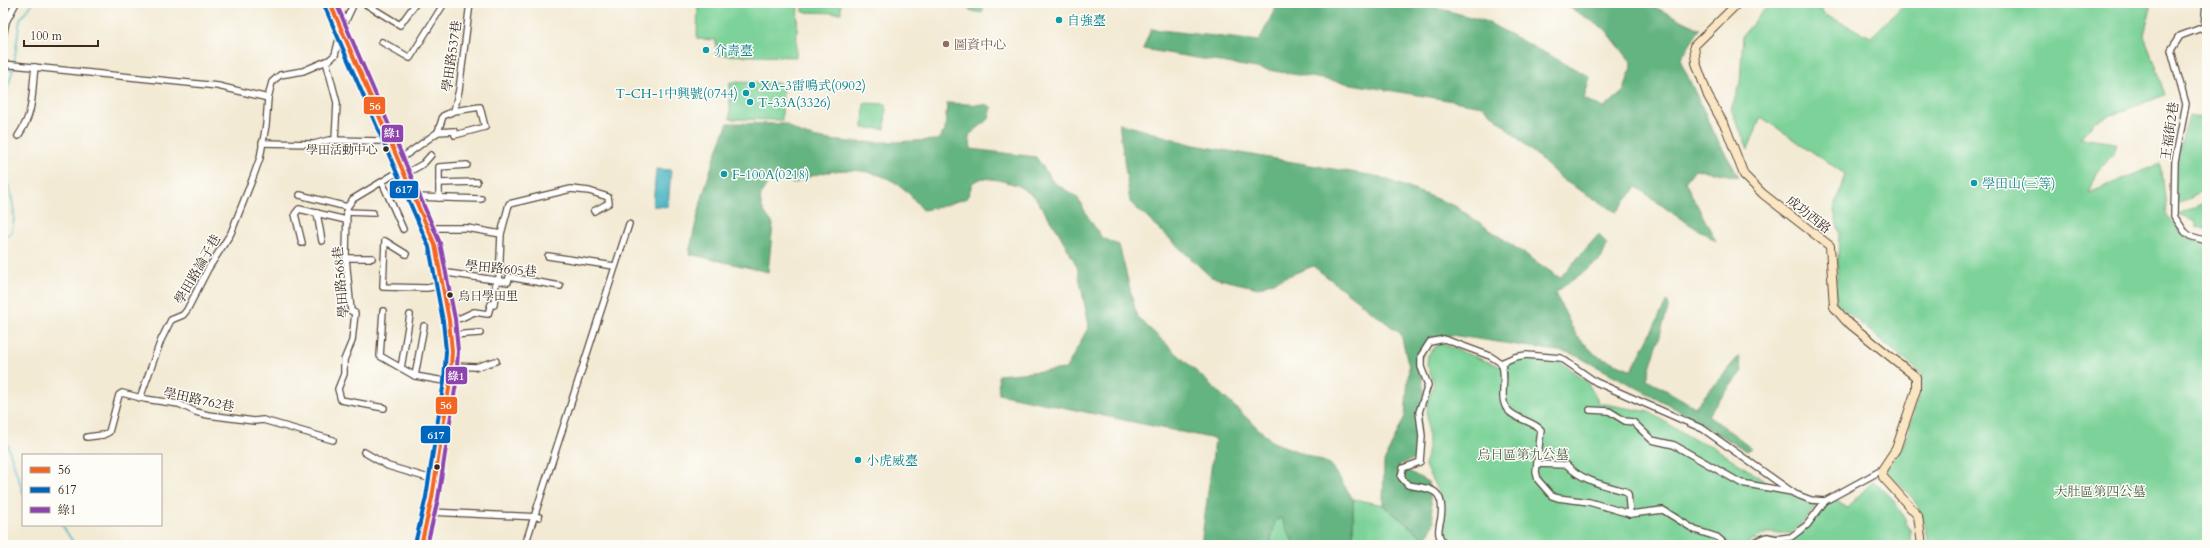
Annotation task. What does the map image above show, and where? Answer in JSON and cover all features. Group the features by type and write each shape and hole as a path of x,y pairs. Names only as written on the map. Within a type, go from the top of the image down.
{"street":[{"path":"3,37 6,22 16,3"},
{"path":"330,3 428,228 435,245 441,272 451,335 452,366 430,512 421,545"},
{"name":"學田路論子巷","path":"140,398 161,340 171,320 184,315 208,269 231,232 260,158 268,98 272,82 280,75 303,71 326,61 335,55 341,31 354,3"},
{"path":"364,3 400,25 416,3"},
{"path":"382,42 410,58 442,4 439,3"},
{"name":"學田路537巷","path":"454,111 459,90 470,3"},
{"name":"成功西路","path":"1738,3 1694,46 1693,50 1708,96 1726,128 1744,175 1763,194 1830,246 1834,307 1846,321 1916,377 1916,390 1896,449 1882,470"},
{"name":"王福街2巷","path":"2206,3 2206,28 2180,36 2171,50 2186,104 2175,161 2173,202 2174,216 2185,232 2196,239 2207,241"},
{"path":"326,61 337,103 335,140"},
{"path":"3,64 218,86 268,98"},
{"path":"18,136 28,122 32,107 35,68"},
{"path":"3,73 5,76 3,89"},
{"name":"學田路537巷","path":"399,160 438,132 454,132 455,135 485,127 480,107 454,111 443,116 438,132"},
{"path":"262,143 314,144 321,141 335,140 381,141 389,139"},
{"path":"347,209 353,199 382,182 423,164 431,155"},
{"path":"439,198 439,167 467,165"},
{"path":"382,182 403,228"},
{"path":"439,183 477,182"},
{"path":"449,320 461,318 474,312 488,314 491,304 494,305 498,281 501,234 508,205 511,203 575,189 608,197 609,203 594,211"},
{"path":"300,195 347,209 372,213"},
{"path":"414,197 481,199"},
{"path":"302,243 295,214 300,209 346,220"},
{"name":"學田路568巷","path":"347,209 346,220 348,230 346,258 351,311 355,313 352,340 344,360 344,374 338,389 341,400 384,408"},
{"path":"317,213 322,241"},
{"path":"526,545 614,266 629,224"},
{"path":"428,228 467,228 501,234"},
{"path":"406,254 385,241 383,287 427,288 443,285"},
{"path":"548,256 614,266"},
{"path":"346,258 372,258"},
{"name":"學田路605巷","path":"441,272 508,282 509,277 560,286"},
{"path":"383,311 380,356 415,376 450,382"},
{"path":"401,368 410,315"},
{"path":"415,376 424,326"},
{"path":"451,335 480,333"},
{"path":"1444,545 1439,534 1443,503 1440,496 1437,493 1422,487 1408,485 1401,477 1403,468 1420,462 1421,458 1422,436 1419,412 1428,385 1421,367 1421,356 1430,342 1444,339 1490,356 1501,363 1505,375 1503,403 1510,413 1537,426 1541,430 1537,464 1538,480 1552,496 1589,502 1630,514 1663,510 1695,530 1718,537 1726,545"},
{"path":"1501,363 1515,357 1526,355 1561,358 1596,382 1703,429 1792,492"},
{"path":"452,366 476,367 496,362"},
{"name":"學田路762巷","path":"87,437 103,435 109,432 119,395 126,393 140,398 183,405 196,412 208,415 254,421 263,420 333,440"},
{"path":"1590,410 1609,412 1625,421 1633,422 1652,440 1674,445 1740,482 1792,492 1811,500 1824,501"},
{"path":"364,452 388,466 435,480"},
{"path":"1537,464 1567,465 1582,477 1625,491 1628,494 1630,514"},
{"path":"1748,545 1767,536 1776,539 1791,537 1807,525 1824,501 1882,470 1883,477 1918,516 1922,545"},
{"path":"430,512 536,517"}],"green space":[{"path":"698,3 798,3 796,57 716,55 716,40 697,39"},
{"path":"803,3 841,3 841,13 803,12"},
{"path":"970,3 984,3 982,13 969,10"},
{"path":"1283,3 1419,3 1485,21 1590,77 1584,99 1604,108 1624,91 1632,63 1605,29 1562,3 1646,3 1700,29 1680,60 1718,141 1739,177 1695,169 1685,182 1716,241 1675,215 1637,187 1616,212 1563,180 1483,106 1143,49 1151,29 1259,41 1276,7"},
{"name":"大肚區第四公墓","path":"1770,3 1821,3 1823,14 1871,37 1905,3 2152,3 2144,35 2165,95 2095,121 2080,138 2116,143 2113,154 2097,173 2089,193 2161,163 2167,215 2184,235 2207,244 2207,545 1929,545 1923,520 1916,503 1886,471 1905,441 1921,387 1922,374 1836,303 1839,233 1834,210 1845,174 1761,117 1748,149 1731,109 1740,84 1743,35"},
{"path":"730,82 783,83 782,120 730,119"},
{"path":"864,103 886,104 885,129 863,128"},
{"path":"947,103 988,105 992,108 989,119 969,135 971,149 1036,157 1053,182 1077,197 1102,238 1119,245 1137,317 1273,442 1330,464 1353,499 1353,545 1295,545 1281,518 1275,521 1270,545 1201,545 1215,439 999,394 998,375 1066,369 1089,326 1077,266 1059,233 1035,197 1017,185 999,180 983,178 973,182 967,198 939,207 923,210 902,187 887,178 874,174 846,170 832,171 805,178 793,184 778,174 772,178 761,194 761,204 763,209 773,224 768,272 689,254 705,188 728,123 786,124 798,132 816,138 836,141 880,142 937,140 945,131"},
{"path":"2189,115 2207,119 2207,186 2198,194 2175,206 2172,177"},
{"path":"1119,123 1194,145 1380,177 1455,206 1560,278 1599,234 1607,245 1601,259 1555,293 1576,335 1596,355 1632,370 1667,301 1669,305 1647,379 1695,407 1739,356 1742,371 1708,415 1752,448 1747,451 1662,401 1571,353 1451,335 1430,340 1419,362 1424,391 1415,459 1398,465 1428,482 1434,522 1426,540 1383,505 1384,462 1405,416 1409,367 1401,334 1313,266 1258,288 1211,277 1130,202"},
{"path":"2207,201 2207,230 2196,226 2196,222 2179,215"},
{"name":"烏日區第九公墓","path":"1439,343 1499,366 1519,359 1536,357 1562,363 1587,382 1599,403 1649,412 1695,440 1712,446 1766,482 1794,495 1819,503 1798,528 1790,533 1767,533 1748,542 1750,545 1449,545 1445,533 1445,505 1425,466 1428,447 1427,404 1434,383 1427,365 1428,355"},
{"path":"1875,482 1893,499 1903,516 1910,530 1911,545 1752,545 1756,541 1793,537 1830,499 1838,501 1847,508 1871,483"},
{"path":"1353,499 1383,505 1432,545 1353,545"},
{"path":"1281,518 1295,545 1270,545 1275,520"}],"water":[{"path":"656,169 671,170 668,207 653,206"}],"waterway":[{"path":"14,63 20,19 33,3"},
{"path":"3,103 14,66"},
{"path":"3,67 13,70"},
{"path":"3,173 9,187 14,210 11,233 3,238"},
{"path":"3,431 22,490"},
{"path":"63,526 75,545"}],"transit line":[{"name":"56","path":"330,3 435,245 449,320 452,351 450,382 432,498 421,545"},
{"name":"綠1","path":"336,3 440,243 455,319 458,351 456,383 438,499 427,545"},
{"name":"617","path":"324,5 429,247 443,321 446,351 444,381 426,497 415,544"}],"place":[{"name":"自強臺","path":"1059,20"},
{"name":"圖資中心","path":"946,44"},
{"name":"介壽臺","path":"706,50"},
{"name":"XA-3雷鳴式(0902)","path":"752,85"},
{"name":"T-CH-1中興號(0744)","path":"746,93"},
{"name":"T-33A(3326)","path":"750,102"},
{"name":"學田活動中心","path":"386,149"},
{"name":"F-100A(0218)","path":"724,174"},
{"name":"學田山(三等)","path":"1974,183"},
{"name":"烏日學田里","path":"450,295"},
{"name":"小虎威臺","path":"858,460"}]}
